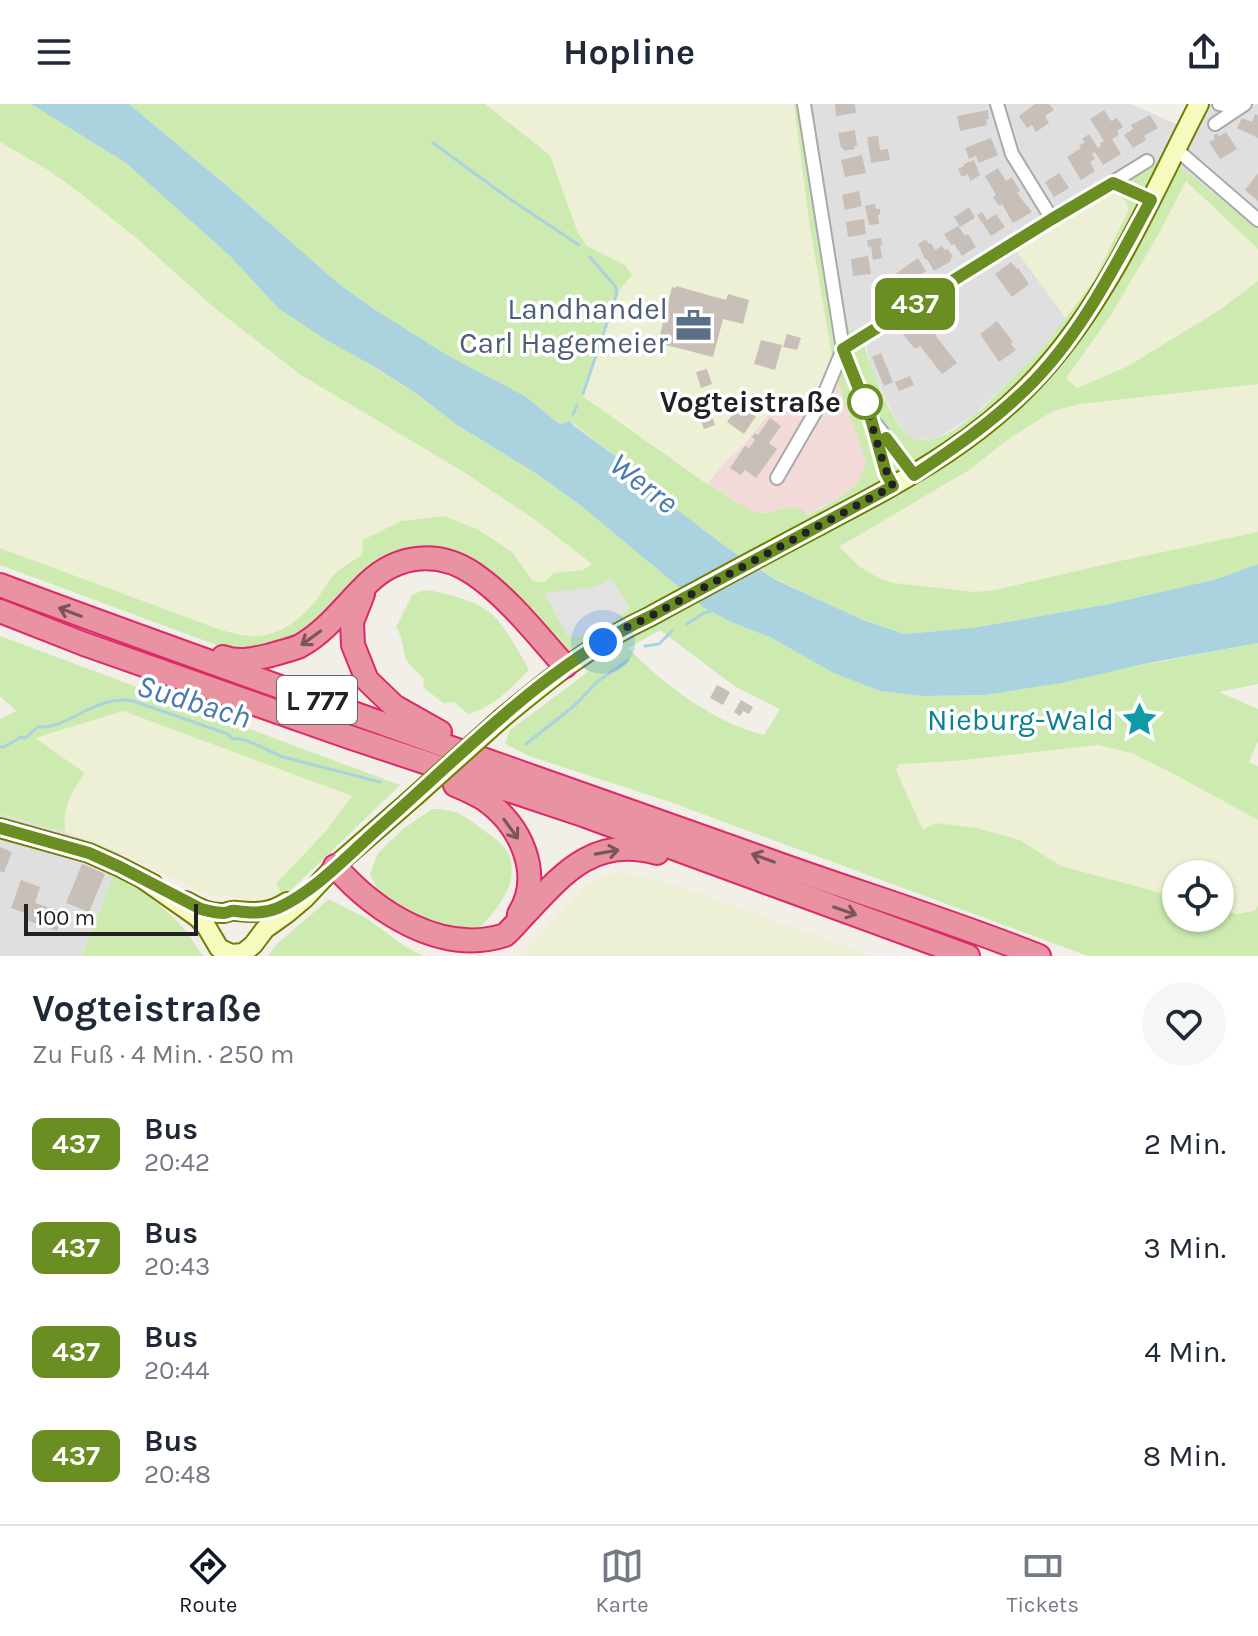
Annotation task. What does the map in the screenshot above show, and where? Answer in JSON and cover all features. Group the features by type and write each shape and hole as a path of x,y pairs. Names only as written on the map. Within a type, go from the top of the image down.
{"highway":[{"name":"L 777","path":"141,638 173,640 230,660 252,660 299,646 322,630 367,584 393,566 411,559 430,557 473,573 500,596 565,666"},
{"path":"367,584 352,622 353,645 367,680 394,706 494,762"},
{"name":"L 777","path":"0,585 141,638 1039,956"},
{"name":"L 777","path":"0,611 84,644 349,737 583,815 968,956"},
{"path":"349,737 369,753 450,782 484,800 515,828 530,865 529,893 505,935"},
{"name":"L 777","path":"335,866 372,907 410,937 433,948 456,951 489,944 505,935 571,867 594,854 626,848 652,851 730,878 746,876"}],"main road":[{"path":"143,879 197,917 222,949 237,954 250,948 265,929 305,898 335,866 565,666 623,629 914,475 987,424 1027,388 1053,359 1102,291 1199,104"},
{"path":"0,828 89,853 212,912 266,912 317,884"},
{"path":"222,949 213,932 216,920 235,913 249,917 256,927 250,948"}],"street":[{"path":"804,104 843,349 893,486"},
{"path":"997,104 1012,154 1052,219"},
{"path":"1219,104 1241,106"},
{"path":"1215,124 1241,106"},
{"path":"1176,149 1258,220"},
{"path":"777,478 821,402 843,349 1147,161"},
{"path":"1113,183 1151,200"},
{"path":"871,419 914,475"}],"shaded area":[{"path":"813,104 1131,104 1183,127 1195,104 1258,104 1258,230 1168,156 1016,250 1066,318 1045,345 974,415 934,440 912,439 894,417 870,365 866,344 847,324"},
{"path":"835,374 866,462 864,474 847,493 807,515 780,510 760,513 707,484 744,445 772,404 806,416 822,407"},
{"path":"611,578 630,608 610,624 581,636 568,637 544,593 595,587"},
{"path":"0,814 65,832 121,853 82,956 0,956"}],"green space":[{"path":"0,104 31,104 126,163 230,256 278,308 417,394 457,425 537,474 580,505 703,607 880,691 923,696 985,695 1258,643 1258,684 1219,692 1258,709 1258,741 1249,762 1258,766 1258,820 1131,753 1098,745 899,764 896,770 923,830 935,823 977,828 1020,840 1061,866 1162,893 1162,932 1234,932 1234,913 1254,911 1258,906 1258,956 1088,956 670,802 529,756 505,744 510,730 588,672 519,597 467,557 444,551 337,602 292,644 230,650 0,565 0,548 221,630 254,636 276,632 299,618 334,574 362,555 363,540 401,521 444,516 477,529 512,552 533,581 544,582 554,573 583,570 592,564 538,522 462,471 301,375 217,310 134,236 48,170 0,142","holes":["660,630 734,686 780,709 764,735 744,729 690,700 628,648"]},
{"path":"129,104 485,104 550,155 578,233 587,246 625,265 632,275 615,295 581,395 707,484 754,512 762,513 790,507 808,515 852,488 866,462 835,374 809,221 794,104 813,104 847,324 850,329 859,331 887,404 903,431 921,440 939,437 967,420 1045,345 1094,281 1128,211 1125,201 1111,191 1168,156 1258,230 1258,249 1186,181 1111,315 1066,378 1077,388 1128,366 1218,311 1258,281 1258,384 1080,404 1053,411 1010,438 969,470 839,547 860,567 880,579 975,592 1258,532 1258,564 1217,579 1109,604 972,628 904,634 863,620 777,580 729,549 671,505 570,421 557,422 525,396 447,355 374,309 339,284"},
{"path":"485,104 794,104 809,221 835,374 822,407 805,416 772,404 767,416 707,484 580,395 625,265 587,246 578,233 550,155"},
{"path":"0,142 76,190 134,236 217,310 301,375 462,471 538,522 592,564 583,570 555,573 544,582 533,581 512,552 362,555 330,579 303,614 271,634 256,636 221,630 0,548"},
{"path":"1186,180 1258,249 1258,281 1218,311 1128,366 1077,388 1066,378 1111,315"},
{"path":"1111,191 1124,198 1128,211 1094,281 1066,318 1016,250"},
{"path":"1258,384 1258,532 975,592 880,579 860,567 839,547 969,470 1010,438 1053,411 1080,404"},
{"path":"423,590 461,598 488,611 503,627 529,670 486,707 468,714 454,702 443,703 423,687 424,679 406,659 396,627 412,595"},
{"path":"0,636 400,785 284,897 276,884 326,831 352,796 123,711 35,738 85,773 69,801 65,832 0,814 0,719 16,711 0,696"},
{"path":"123,711 353,796 326,831 284,897 269,905 207,895 121,853 65,832 64,812 70,796 34,738"},
{"path":"1097,745 1131,753 1258,820 1258,906 1254,911 1234,913 1234,860 1162,860 1162,893 1061,866 1020,840 923,830 896,770 899,764"},
{"path":"432,809 447,810 465,817 497,840 509,855 512,866 509,887 477,931 435,932 380,895 370,874 378,853 403,829"},
{"path":"113,875 142,892 169,914 203,956 82,956"},
{"path":"602,875 639,875 693,891 873,956 521,956 582,888"},
{"path":"329,899 366,918 423,956 268,956 276,945"}],"water":[{"name":"Werre","path":"31,104 129,104 339,284 374,309 447,355 525,396 557,422 570,421 671,505 776,580 863,620 904,634 972,628 1109,604 1217,579 1258,564 1258,643 1061,683 985,695 923,696 880,691 834,673 772,638 703,607 580,505 537,474 457,425 417,394 278,308 230,256 126,163"}],"building":[{"path":"835,104 855,104 856,113 836,116"},
{"path":"1035,104 1049,104 1054,110 1045,116 1049,123 1036,132 1032,125 1027,128 1019,116"},
{"path":"988,110 987,125 960,131 957,116"},
{"path":"1104,110 1111,121 1117,118 1123,127 1117,131 1119,135 1112,139 1121,154 1103,165 1095,152 1092,154 1095,159 1090,162 1095,171 1081,180 1067,157 1081,148 1079,146 1085,142 1082,139 1089,134 1098,148 1101,146 1100,143 1104,141 1090,119"},
{"path":"1255,114 1258,115 1258,138 1237,128 1242,118 1252,122"},
{"path":"1150,115 1158,128 1144,136 1146,140 1133,148 1124,135 1133,129 1131,125"},
{"path":"855,130 857,146 844,151 838,133"},
{"path":"1226,132 1237,149 1220,159 1209,142 1215,139 1213,136 1217,133 1219,136"},
{"path":"878,136 880,150 888,149 890,160 871,163 867,137"},
{"path":"991,138 998,155 979,163 976,156 969,159 965,148"},
{"path":"862,155 866,173 845,177 841,160"},
{"path":"974,160 980,175 970,181 968,174 962,177 958,169"},
{"path":"998,168 1006,181 1012,177 1020,191 1017,193 1032,212 1013,223 1002,204 999,206 993,197 996,195 985,176"},
{"path":"1059,173 1069,188 1054,197 1045,182"},
{"path":"1258,173 1258,201 1245,190"},
{"path":"859,191 862,206 845,210 842,195"},
{"path":"875,204 876,209 880,209 879,224 869,225 865,206"},
{"path":"969,207 975,218 960,227 954,217"},
{"path":"982,212 987,220 996,214 1005,227 991,236 977,215"},
{"path":"864,219 866,234 848,237 846,222"},
{"path":"958,226 976,247 962,256 944,234"},
{"path":"881,238 882,258 873,260 867,240"},
{"path":"926,239 935,250 942,246 948,249 953,257 951,261 934,271 918,244"},
{"path":"868,256 871,274 853,276 851,259"},
{"path":"918,258 926,271 916,278 919,282 914,288 899,295 888,279"},
{"path":"1011,262 1029,284 1012,297 995,274"},
{"path":"672,287 726,300 728,294 749,300 743,324 723,319 713,357 658,343"},
{"path":"927,312 941,330 935,335 957,363 942,374 920,346 915,349 901,332"},
{"path":"997,321 1016,350 999,362 980,334"},
{"path":"787,334 801,338 797,350 783,347"},
{"path":"761,340 782,345 775,370 754,364"},
{"path":"881,353 893,382 884,386 872,357"},
{"path":"707,369 712,384 701,388 696,372"},
{"path":"910,376 914,385 899,391 895,382"},
{"path":"706,401 715,425 704,429 695,404"},
{"path":"742,401 748,405 745,409 756,416 744,434 727,422"},
{"path":"770,418 781,426 769,443 777,449 756,478 745,470 741,475 730,468 745,446 749,448 755,440 752,437 755,433 758,435"},
{"path":"717,685 730,692 723,705 710,698"},
{"path":"741,700 753,707 749,714 743,711 740,716 734,712"},
{"path":"0,847 12,852 4,873 0,871"},
{"path":"82,864 105,874 89,912 66,903"},
{"path":"21,880 40,887 35,903 64,912 57,931 26,920 28,914 11,908"}],"waterway":[{"path":"433,143 579,245"},
{"path":"583,394 617,293 615,286 590,257"},
{"path":"573,414 577,405"},
{"name":"Sudbach","path":"687,624 715,610"},
{"name":"Sudbach","path":"645,646 659,644 672,631"},
{"name":"Sudbach","path":"526,744 575,705 597,682 628,660"},
{"name":"Sudbach","path":"0,747 21,737 26,738 37,727 61,723 106,702 133,701 228,734 232,739 251,742 283,757 380,782"}],"bus line":[{"name":"437","path":"0,828 89,853 201,909 256,913 281,906 317,884 502,718 565,666 623,629 893,486 843,349 1113,183 1151,200 1102,291 1053,359 1027,388 987,424 914,475 886,438"}],"place":[{"name":"Landhandel Carl Hagemeier","path":"694,326"},
{"name":"Vogteistraße","path":"865,402"},
{"name":"Nieburg-Wald","path":"1140,720"}],"route":[{"path":"603,642 893,486 862,396 865,402"}]}
